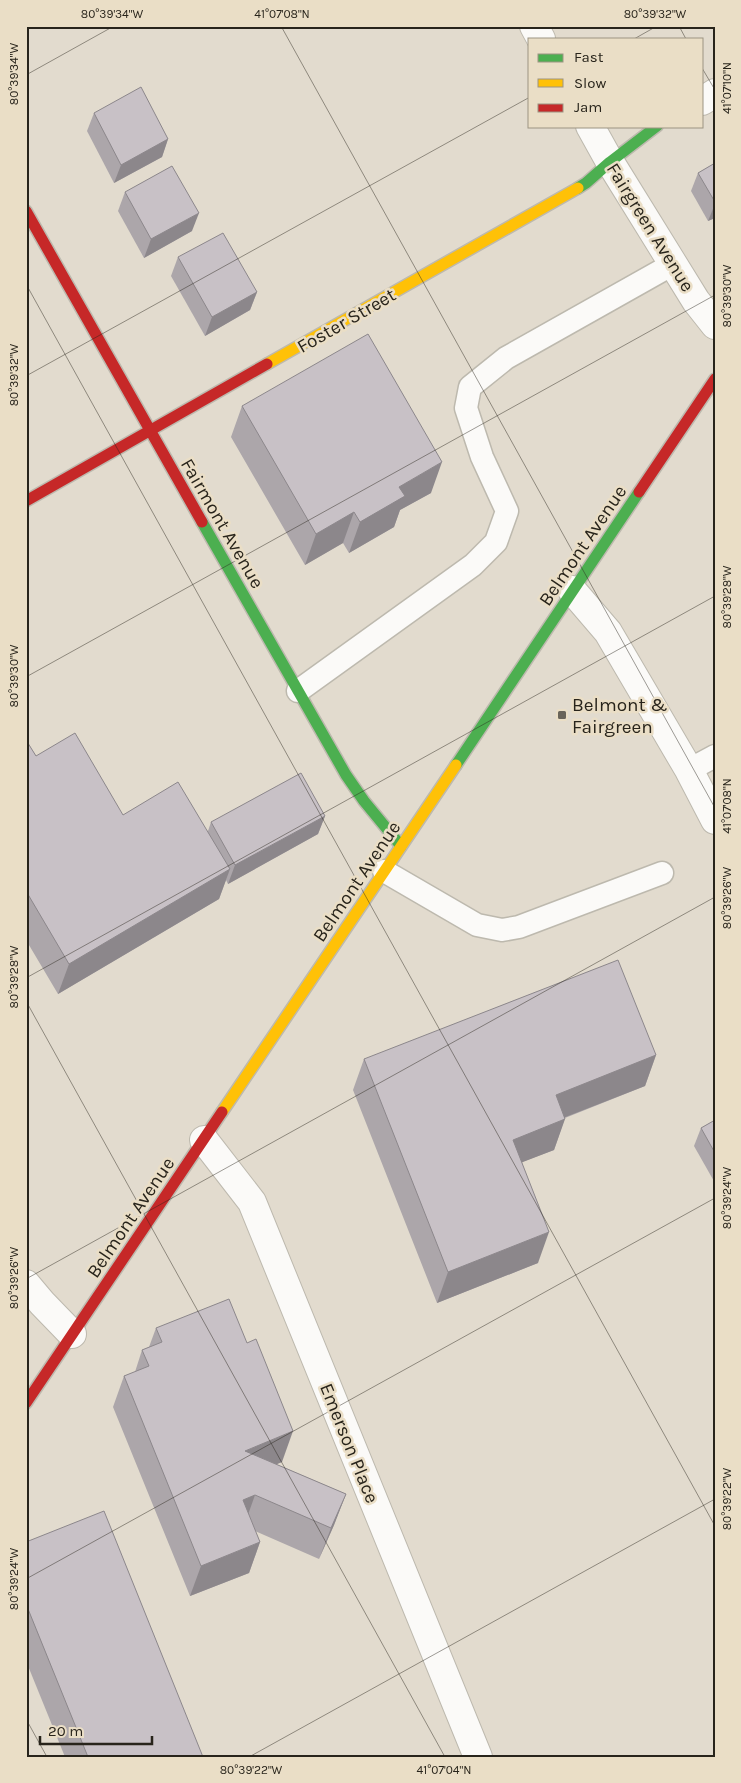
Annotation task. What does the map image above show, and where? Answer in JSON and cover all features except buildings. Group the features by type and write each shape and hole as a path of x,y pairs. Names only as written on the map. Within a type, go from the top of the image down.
{"street":[{"path":"534,26 540,38"},
{"name":"Fairgreen Avenue","path":"591,128 696,301 715,325"},
{"name":"Foster Street","path":"26,501 586,183 654,128"},
{"name":"Fairmont Avenue","path":"26,211 346,775 401,846"},
{"name":"Belmont Avenue","path":"26,1403 715,379"},
{"path":"572,590 608,632 715,820"},
{"name":"Emerson Place","path":"204,1140 252,1202 478,1757"},
{"path":"26,1284 42,1304 72,1334"}],"lane":[{"path":"298,691 474,565 496,542 507,511 482,457 466,408 470,387 506,358 673,264"},
{"path":"688,770 715,756"},
{"path":"384,871 477,925 502,930 519,927 662,873"}],"traffic: fast":[{"path":"578,188 654,128"},
{"path":"456,765 639,492"},
{"path":"202,522 346,775 364,801 401,846"}],"traffic: slow":[{"path":"267,364 578,188"},
{"path":"222,1112 456,765"}],"traffic: jam":[{"path":"26,211 202,522"},
{"path":"26,501 267,364"},
{"path":"639,492 715,379"},
{"path":"26,1403 222,1112"}],"place":[{"name":"Belmont & Fairgreen","path":"562,715"}]}
